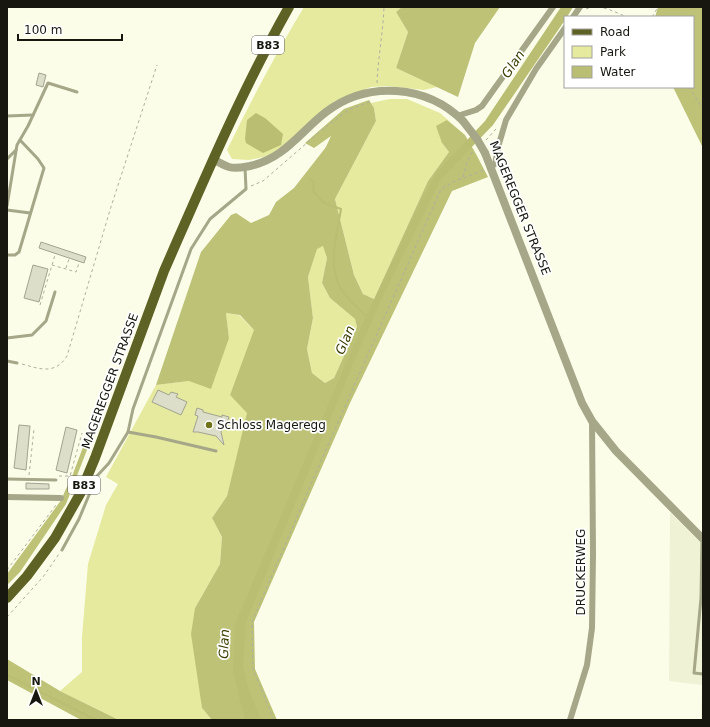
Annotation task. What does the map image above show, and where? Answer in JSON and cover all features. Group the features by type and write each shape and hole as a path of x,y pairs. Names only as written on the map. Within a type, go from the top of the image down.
{"main road":[{"name":"MAGEREGGER STRASSE","path":"7,598 27,576 55,538 80,494 95,458 164,271 213,159 257,65 289,7"}],"street":[{"path":"460,118 482,106 553,7"},
{"path":"574,16 580,7"},
{"path":"489,168 495,164 506,120 536,69 564,29"},
{"name":"MAGEREGGER STRASSE","path":"213,159 231,167 245,167 264,162 280,154 318,119 334,107 359,96 377,92 405,92 425,96 442,105 460,118 477,139 485,153 489,168 582,403 592,421 616,451 702,539"},
{"name":"DRUCKERWEG","path":"570,720 587,665 592,628 592,421"},
{"path":"7,497 61,498"}],"lane":[{"path":"7,206 17,145 48,83 77,92"},
{"path":"7,116 33,115"},
{"path":"7,255 15,255 19,252 44,168 38,159 20,140"},
{"path":"7,159 16,150"},
{"path":"62,550 79,519 97,476 109,463 128,432 133,409 191,249 210,219 246,189 245,167"},
{"path":"7,210 30,213"},
{"path":"7,338 32,335 46,321 55,292"},
{"path":"7,361 17,363"},
{"path":"128,432 216,451"},
{"path":"7,479 56,480"},
{"path":"702,539 702,598 694,673 703,674"}],"path":[{"path":"377,92 378,64 384,7"},
{"path":"574,16 590,7 606,8 625,16"},
{"path":"653,16 658,7"},
{"path":"17,363 49,369 60,365 68,356 110,210 157,65"},
{"path":"689,88 703,110"},
{"path":"246,189 262,181 350,109 373,100"},
{"path":"462,178 464,168 471,154"},
{"path":"274,720 253,669 252,622 441,189 448,184 489,168"},
{"path":"40,305 55,256"},
{"path":"66,269 69,259"},
{"path":"52,265 76,272 79,262"},
{"path":"29,479 34,429"},
{"path":"56,480 58,476 70,476 82,433"},
{"path":"7,570 61,498"},
{"path":"7,617 43,577 62,550"}],"shaded area":[{"path":"402,7 500,7 475,43 458,97 396,68 408,32 396,12"},
{"path":"658,7 703,7 703,148 673,88 694,88 694,16 655,16"},
{"path":"369,100 374,108 376,121 335,199 354,275 363,294 374,299 428,181 449,152 442,143 436,126 447,120 465,135 488,177 452,191 350,403 254,622 255,669 277,720 212,720 202,708 191,634 195,608 220,564 222,537 212,518 227,496 247,413 230,395 254,330 240,315 226,313 229,338 211,389 189,381 156,385 201,252 231,215 236,213 251,223 269,215 276,202 294,188 326,147 331,136 314,148 305,143 344,109","holes":["323,246 327,258 322,283 330,298 355,319 357,327 334,378 325,383 312,373 307,349 313,318 308,277 317,249"]},
{"path":"99,400 106,401 66,504 20,572 7,585 7,574 62,499 73,475"},
{"path":"670,512 703,545 703,720 701,720 702,685 669,681"},
{"path":"7,659 60,691 119,720 81,720 7,680"}],"green space":[{"path":"304,7 402,7 396,12 408,32 396,68 437,87 424,90 387,86 371,87 335,101 272,155 249,160 232,159 227,150 264,77"},
{"path":"390,99 407,99 440,113 465,135 447,120 442,143 449,152 428,181 374,299 363,294 354,275 335,199 376,121 374,108 371,103"},
{"path":"324,246 327,258 322,283 330,298 355,319 357,327 334,378 325,383 312,373 307,349 313,318 308,277 317,248"},
{"path":"226,313 239,315 255,331 230,395 248,413 227,496 212,518 222,537 220,564 195,608 202,708 212,720 119,720 60,691 82,672 82,637 88,564 106,505 118,484 106,477 156,385 189,381 229,338"}],"water":[{"path":"561,7 573,7 568,16 564,16 564,21 493,125 441,179 384,294 356,357 246,622 243,667 248,687 261,720 245,720 233,671 235,624 363,323 416,211 436,173 485,121"},
{"path":"256,113 265,118 283,134 281,145 263,153 246,143 245,139 247,120"}],"building":[{"path":"39,73 46,75 43,87 36,85"},
{"path":"41,242 86,257 84,263 39,248"},
{"path":"33,265 48,269 39,302 24,298"},
{"path":"158,390 169,395 171,392 178,394 176,397 187,402 181,415 152,402"},
{"name":"Schloss Mageregg","path":"197,408 203,410 203,412 222,417 222,415 229,417 227,423 224,423 221,432 224,445 216,436 193,432 198,416 195,415"},
{"path":"19,425 30,426 26,470 14,468"},
{"path":"66,427 77,430 67,473 56,470"},
{"path":"26,483 49,484 49,489 26,489"}],"waterway":[{"path":"309,178 314,182 313,191 324,203 341,209 334,250 337,280 343,292 367,317"},
{"path":"7,675 96,720"}],"place":[{"name":"Schloss Mageregg","path":"209,425"}],"water label":[{"name":"Glan","path":"513,64"},
{"name":"Glan","path":"345,340"},
{"name":"Glan","path":"224,644"}]}
